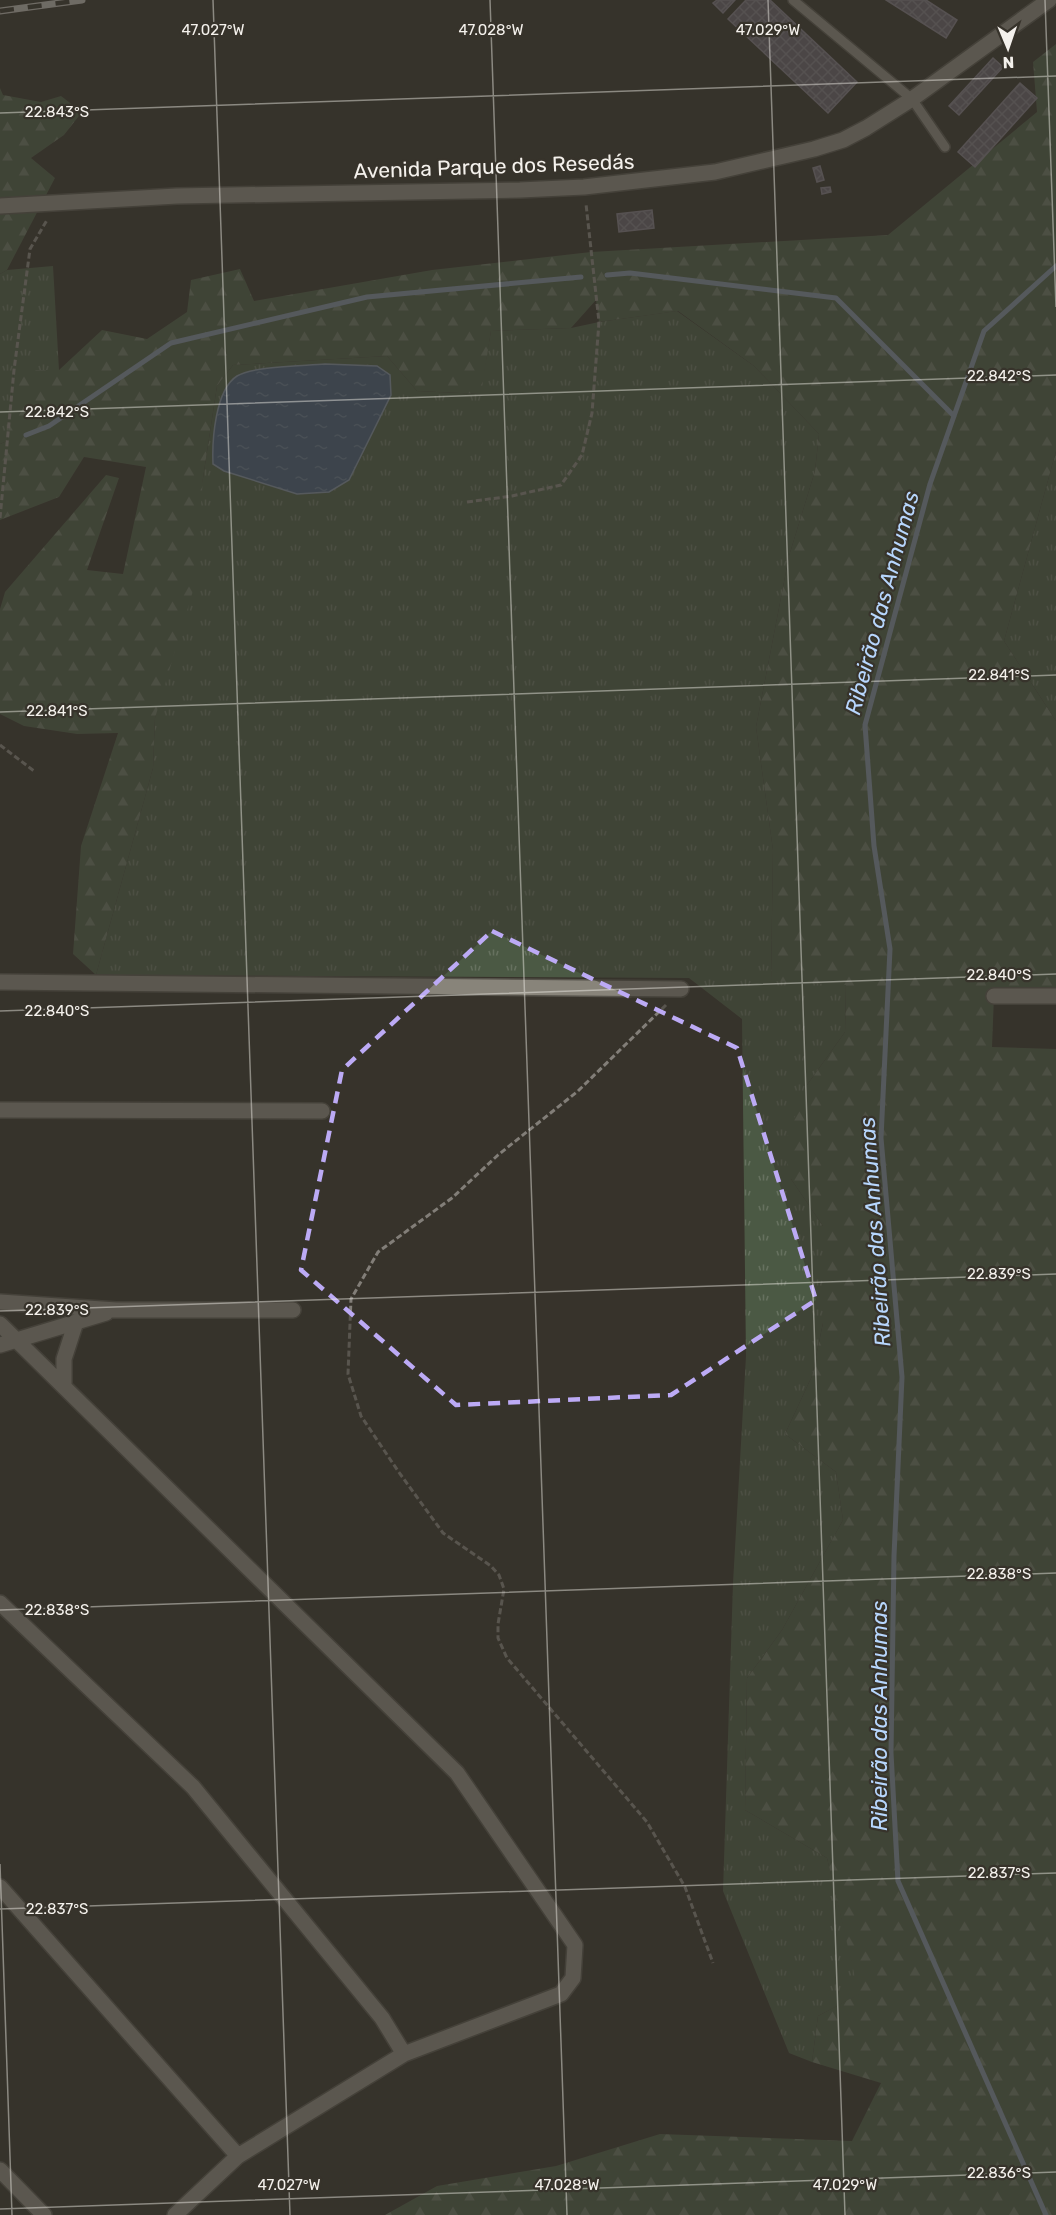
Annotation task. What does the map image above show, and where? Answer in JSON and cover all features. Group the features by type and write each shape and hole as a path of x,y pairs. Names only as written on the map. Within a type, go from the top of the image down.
{"street":[{"name":"Avenida Parque dos Resedás","path":"0,206 177,196 584,187 715,172 843,140 912,99 1049,0"},
{"path":"0,982 681,989"},
{"path":"994,996 1056,996"},
{"path":"0,1110 322,1111"},
{"path":"0,1302 116,1310 293,1310"},
{"path":"0,1345 116,1310"},
{"path":"64,1387 64,1359 76,1322"},
{"path":"0,1324 457,1773 575,1945 573,1978 561,1994 404,2054 238,2156 176,2215"},
{"path":"0,1603 193,1787 382,2018 404,2054"},
{"path":"0,1887 238,2156"},
{"path":"0,2170 44,2215"}],"lane":[{"path":"793,0 912,99 945,147"}],"path":[{"path":"466,502 512,496 561,485 582,455 592,413 599,322 584,187"},
{"path":"0,518 14,370 30,249 42,225 60,204"},
{"path":"0,745 34,771"},
{"path":"681,989 578,1091 498,1155 452,1198 378,1252 351,1299 348,1374 361,1416 443,1533 491,1566 499,1575 504,1589 498,1638 507,1658 647,1822 685,1887 713,1963"}],"highlighted area":[{"path":"492,931 737,1048 816,1300 671,1395 456,1405 301,1270 342,1070"}],"green space":[{"path":"1056,44 1056,451 1004,641 1056,721 1056,996 994,996 992,1047 1056,1049 1056,2215 385,2215 437,2186 556,2166 660,2134 852,2141 881,2083 812,2062 818,2016 859,1994 827,1858 745,1810 747,1678 782,1630 843,1520 836,1472 785,1434 812,1376 823,1323 823,1226 791,1179 783,1148 807,1085 845,1032 846,985 771,981 773,850 756,727 789,556 815,471 819,434 754,366 678,311 599,322 596,300 571,328 491,331 481,394 417,391 387,356 233,365 217,386 203,478 195,584 155,718 153,768 96,975 73,954 81,846 118,733 77,734 24,726 0,714 0,609 5,592 106,475 119,478 87,570 123,574 146,467 84,457 59,497 0,520 0,444 7,441 14,370 59,370 102,330 147,339 187,312 191,280 240,269 254,301 432,270 591,252 888,235 1037,112 1033,62"},
{"path":"0,88 3,95 41,102 61,96 82,112 64,135 31,158 55,178 7,270 0,274"},
{"path":"53,266 59,370 14,370 7,441 0,444 0,274 7,270"},
{"path":"677,311 754,366 819,434 815,471 789,556 756,727 773,850 771,980 846,984 845,1032 807,1085 791,1179 823,1226 823,1323 812,1376 785,1434 836,1472 843,1520 782,1630 747,1678 745,1810 827,1858 860,1994 818,2016 812,2062 789,2053 723,1891 733,1583 746,1356 742,1019 689,978 96,975 153,768 155,718 203,478 217,386 233,365 387,356 417,391 480,394 491,331 571,328"},
{"path":"1056,451 1056,721 1004,641"}],"water":[{"path":"325,364 377,366 390,375 391,395 349,480 329,492 297,494 224,471 213,464 214,430 219,404 224,392 237,376 266,368"}],"building":[{"path":"717,0 735,0 723,13 713,3"},
{"path":"746,0 770,0 857,82 828,113 728,19"},
{"path":"886,0 926,0 957,20 946,38"},
{"path":"993,58 1003,67 959,115 949,106"},
{"path":"1020,83 1037,98 975,167 958,152"},
{"path":"820,166 824,180 817,182 813,168"},
{"path":"830,187 831,192 822,194 821,188"},
{"path":"652,210 654,228 619,232 617,214"}],"waterway":[{"name":"Ribeirão das Anhumas","path":"1046,2215 898,1881 891,1753 894,1556 902,1377 881,1138 890,949 874,846 865,725 930,484 984,331 1056,266"},
{"path":"607,275 630,273 836,298 954,416"},
{"path":"26,435 49,426 171,343 367,297 581,277"}],"railway":[{"path":"0,11 82,0"}]}
